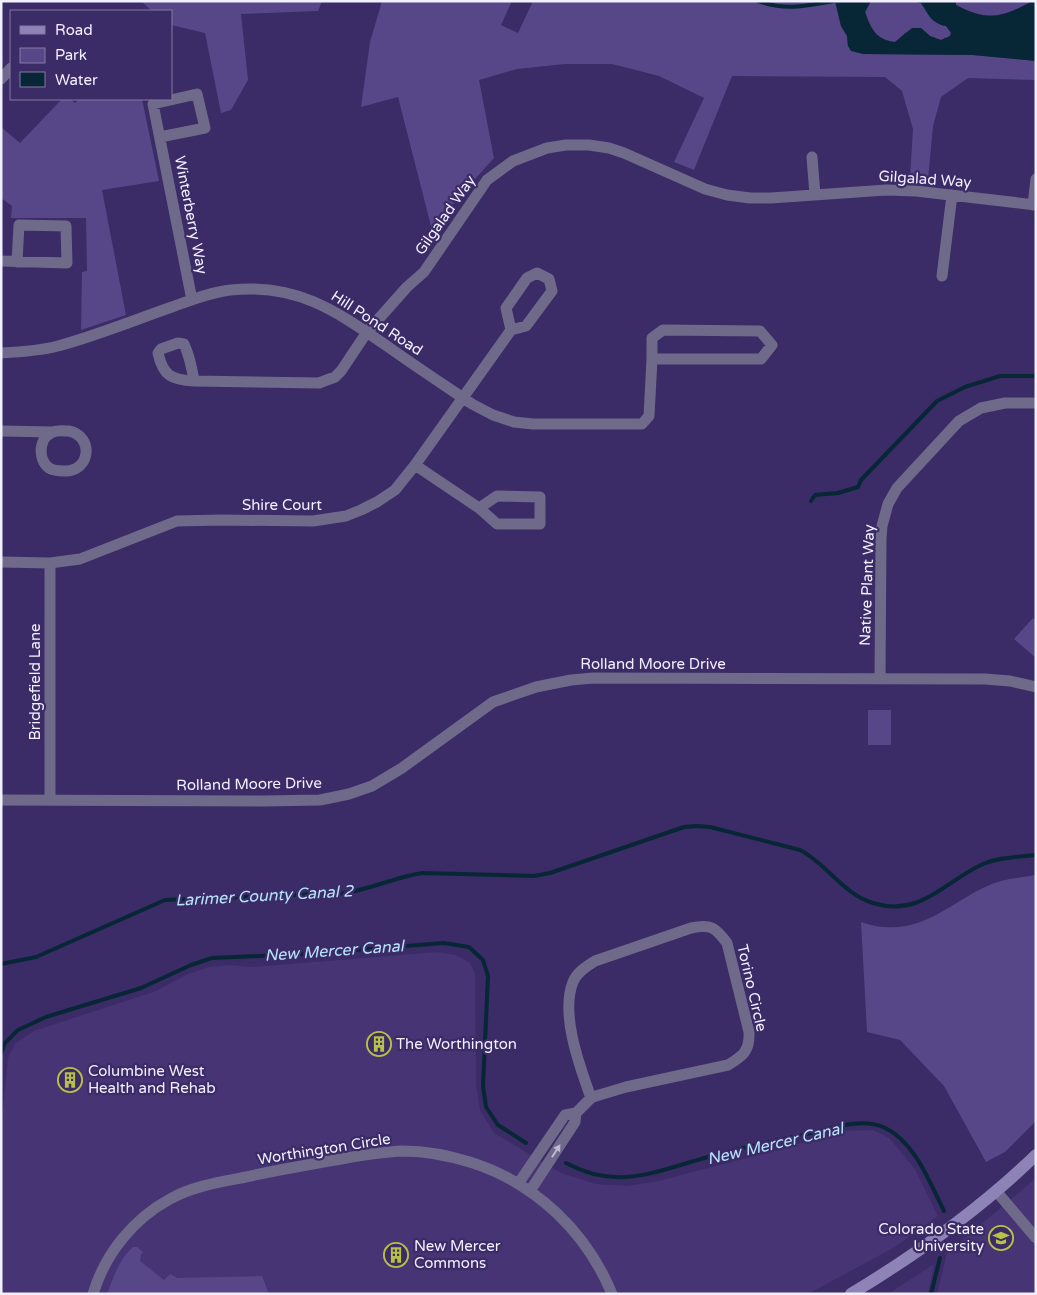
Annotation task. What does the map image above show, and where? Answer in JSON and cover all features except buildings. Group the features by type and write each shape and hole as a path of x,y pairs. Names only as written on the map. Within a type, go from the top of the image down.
{"street":[{"path":"1,79 10,69"},
{"name":"Winterberry Way","path":"160,137 204,128 197,94 172,100"},
{"name":"Winterberry Way","path":"171,100 153,104 192,300"},
{"name":"Gilgalad Way","path":"194,381 319,383 335,377 367,332 407,287 424,272 486,180 513,161 532,152 566,145 588,145 609,148 705,189 727,195 771,198 886,190 916,191 1035,205 1036,179"},
{"path":"812,157 815,195"},
{"path":"942,276 952,195"},
{"path":"1,261 18,262 67,263 66,226 19,225 18,262"},
{"name":"Shire Court","path":"1,562 50,563 80,559 176,521 313,521 346,516 377,502 394,490 415,465 511,330 526,326 552,291 549,278 537,273 527,278 506,308 511,330"},
{"name":"Hill Pond Road","path":"1,353 27,352 57,346 192,300 232,290 256,289 300,296 336,312 462,397 493,415 514,422 533,424 642,424 649,416 652,359"},
{"path":"663,330 760,331 772,345 761,360 652,359 652,338 663,330"},
{"name":"Native Plant Way","path":"880,679 882,526 888,504 897,488 959,421 981,408 989,406 1005,403 1036,403"},
{"path":"1,432 53,432"},
{"path":"415,465 480,508 497,524 540,524 540,497 497,496 480,508"},
{"name":"Bridgefield Lane","path":"50,563 50,800"},
{"name":"Rolland Moore Drive","path":"1,800 273,801 320,800 349,794 372,786 402,768 493,702 536,687 571,680 593,678 995,679 1036,687"},
{"name":"Torino Circle","path":"705,925 718,930 727,943 744,1014 750,1042 746,1051 740,1058 728,1065 626,1088 591,1098 574,1051 570,1014 570,995 573,980 582,970 595,962 691,928 705,925"},
{"path":"530,1191 575,1122 576,1114 591,1098"},
{"path":"518,1184 565,1115 576,1114"},
{"name":"Worthington Circle","path":"93,1294 106,1263 120,1241 148,1213 169,1199 209,1184 353,1157 403,1151 444,1155 474,1163 530,1191 560,1215 578,1234 599,1266 612,1294"},
{"path":"851,1294 932,1242 996,1191 1036,1155"},
{"path":"996,1191 1036,1238"}],"shaded area":[{"path":"437,952 456,955 470,963 475,973 476,1084 480,1110 494,1133 561,1173 596,1184 627,1186 658,1181 842,1131 873,1130 889,1138 915,1169 938,1216 895,1247 808,1294 1,1294 1,1129 8,1058 15,1044 34,1031 156,991 186,975 209,967 229,965 253,967"},
{"name":"Colorado State University","path":"1036,1178 1036,1294 937,1294 947,1253"},
{"path":"934,1264 928,1294 888,1294"}],"green space":[{"path":"141,1 322,1 318,11 241,14 248,80 231,110 221,113 205,33 172,25 172,10 151,10"},
{"path":"382,1 512,1 501,25 518,33 533,1 835,1 841,26 847,36 848,46 863,54 973,55 1036,61 1036,80 968,78 941,97 933,126 928,180 910,178 913,129 902,91 885,77 732,76 694,170 674,162 704,98 659,76 612,64 565,64 517,69 479,80 494,158 456,200 433,234 398,97 361,107 370,42"},
{"path":"871,1 912,1 921,3 934,21 946,26 951,33 950,36 941,40 930,36 921,28 905,33 895,42 883,39 875,33 865,12"},
{"path":"956,1 1032,1 1003,14 986,15 977,14 956,5"},
{"path":"61,100 71,100 75,103 78,100 142,100 159,181 102,190 126,315 81,330 82,272 87,271 86,218 11,218 12,206 1,198 1,127 20,143"},
{"path":"1033,618 1036,621 1036,658 1014,639"},
{"path":"868,710 891,710 891,745 868,745"},
{"path":"1036,875 1036,1121 1005,1152 986,1162 944,1086 900,1040 867,1032 861,922 881,927 912,925 938,914 993,884"},
{"path":"133,1247 137,1247 143,1252 140,1261 164,1280 170,1274 177,1278 262,1276 269,1294 107,1294 121,1262"}],"water":[{"path":"835,1 871,1 865,12 872,28 883,39 895,42 912,28 921,28 930,36 941,40 950,36 951,33 946,26 934,21 921,3 912,1 956,1 956,5 973,13 996,16 1036,1 1036,61 973,55 863,54 851,51 848,46 847,36 841,26"}],"waterway":[{"path":"758,1 787,7 834,1"},
{"path":"811,501 815,495 838,493 858,487 861,480 937,401 965,387 1000,376 1036,376"},
{"name":"Larimer County Canal 2","path":"1,964 36,957 165,900 345,893 422,873 534,876 550,873 684,827 710,827 800,850 853,893 873,903 890,906 905,906 918,902 983,864 996,860 1036,855"},
{"name":"New Mercer Canal","path":"1,1053 5,1043 18,1030 46,1017 141,988 191,965 212,958 303,954 444,943 469,947 483,960 488,976 483,1086 486,1107 498,1125 526,1143"},
{"name":"New Mercer Canal","path":"566,1163 586,1172 605,1176 641,1175 840,1126 858,1123 875,1124 894,1133 912,1152 920,1163 944,1211"},
{"name":"New Mercer Canal","path":"931,1294 940,1258"}],"place":[{"name":"The Worthington","path":"379,1044"},
{"name":"Columbine West Health and Rehab","path":"70,1080"},
{"name":"Colorado State University","path":"1001,1238"},
{"name":"New Mercer Commons","path":"396,1255"}]}
